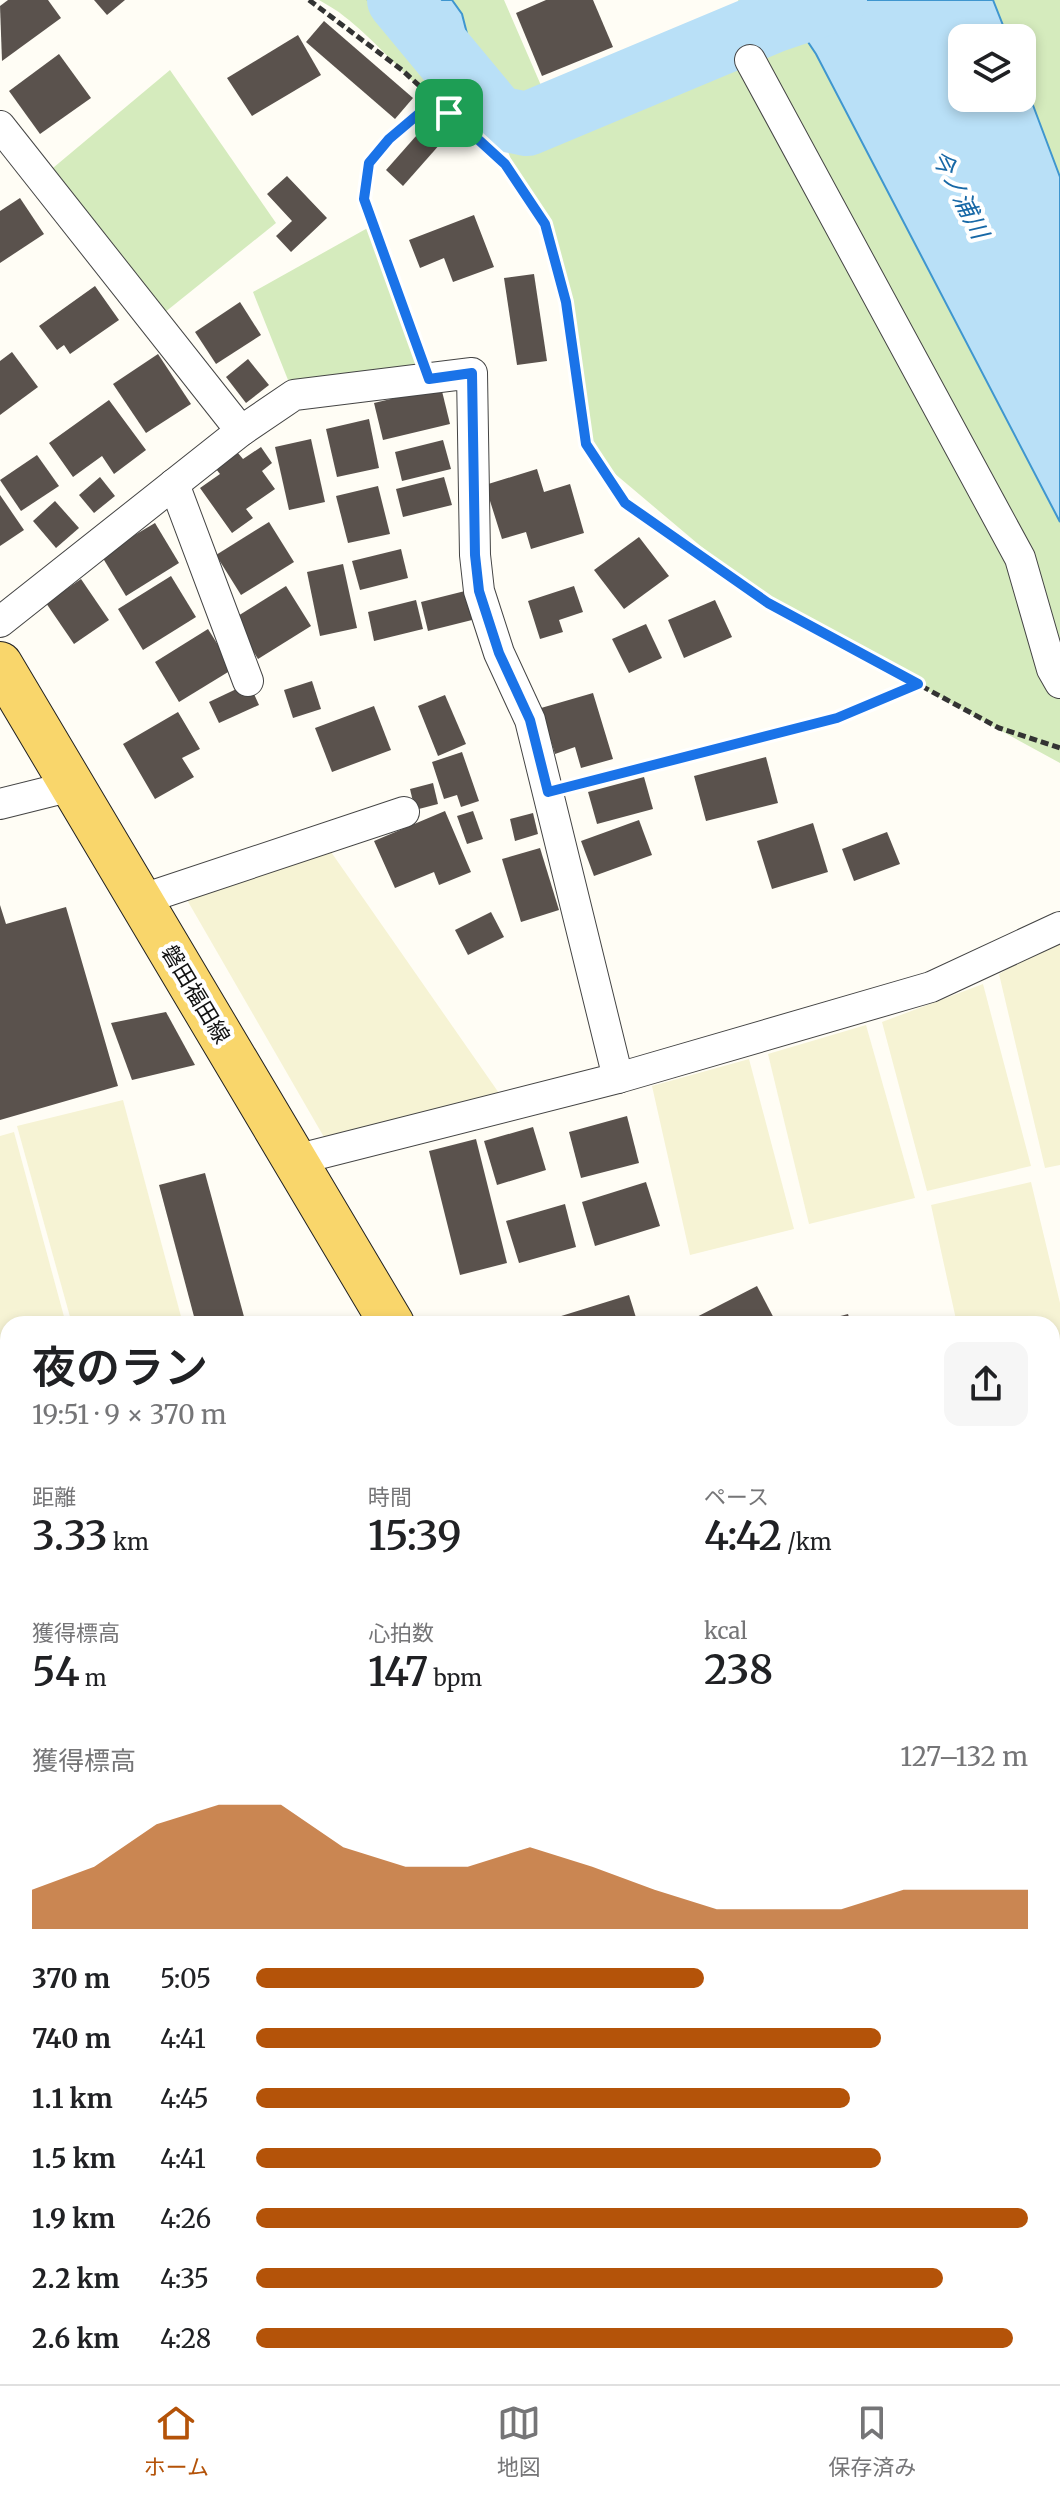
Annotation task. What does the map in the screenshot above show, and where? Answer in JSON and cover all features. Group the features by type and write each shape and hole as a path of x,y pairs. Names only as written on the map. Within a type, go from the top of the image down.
{"main road":[{"name":"磐田福田線","path":"0,664 387,1316"}],"street":[{"path":"750,60 1020,558 1052,669 1060,683"},
{"path":"0,126 241,431"},
{"path":"0,622 241,431 294,395 472,373 475,555 479,591 499,653 530,720 618,1078"},
{"path":"174,484 248,681"},
{"path":"0,804 72,786"},
{"path":"140,900 404,812"},
{"path":"295,1160 618,1078 931,987 1060,927"}],"path":[{"path":"309,0 402,70 505,164 545,224 566,302 586,444 625,503 768,603 999,728 1060,748"},
{"path":"429,379 364,199 369,163 389,139 435,100"},
{"path":"548,792 837,718 918,684"}],"shaded area":[{"path":"322,839 508,1106 332,1151 179,886"},
{"path":"1060,938 1060,1165 1045,1168 999,974"},
{"path":"983,984 1031,1166 927,1191 882,1022"},
{"path":"866,1025 915,1198 809,1224 768,1054"},
{"path":"749,1059 794,1229 690,1255 652,1086"},
{"path":"123,1100 181,1316 70,1316 17,1126"},
{"path":"14,1132 64,1316 0,1316 0,1136"},
{"path":"1031,1182 1060,1303 1060,1316 955,1316 931,1205"}],"green space":[{"path":"319,0 504,0 543,90 740,5 738,0 1060,0 1060,763 768,603 595,457 558,274 504,142 483,135 441,107 342,14"},
{"path":"170,70 276,223 154,321 41,178"},
{"path":"373,225 429,379 294,395 253,292"}],"water":[{"path":"368,0 452,0 462,14 485,104"},
{"name":"今ノ浦川","path":"780,0 993,0 1002,24 948,24 948,112 1036,112 1060,177 1060,522 816,54"}],"building":[{"path":"8,0 48,0 61,18 2,61 0,6"},
{"path":"94,0 125,0 107,15"},
{"path":"546,0 593,0 613,47 542,76 516,13"},
{"path":"324,21 413,98 395,119 306,42"},
{"path":"298,35 321,75 252,116 227,78"},
{"path":"59,54 91,98 40,134 9,91"},
{"path":"424,127 441,143 403,186 386,170"},
{"path":"287,176 327,218 291,252 276,236 292,221 267,194"},
{"path":"20,198 44,234 0,263 0,211"},
{"path":"474,215 494,267 453,282 444,258 420,268 409,240"},
{"path":"534,274 547,361 517,365 504,278"},
{"path":"95,286 119,320 70,354 64,345 57,350 39,326"},
{"path":"240,302 261,335 216,364 195,332"},
{"path":"12,352 38,387 0,415 0,361"},
{"path":"158,354 191,404 146,433 113,384"},
{"path":"248,359 269,385 246,403 226,377"},
{"path":"441,387 450,424 383,440 374,403"},
{"path":"109,400 146,450 114,474 102,456 73,477 49,443"},
{"path":"369,419 379,468 337,477 326,429"},
{"path":"311,439 325,502 289,510 275,447"},
{"path":"443,440 451,469 402,481 395,452"},
{"path":"261,447 272,463 262,471 275,489 246,509 253,518 232,533 200,488 220,474 216,469 238,453 243,459"},
{"path":"37,455 59,486 21,511 0,480"},
{"path":"537,469 544,492 570,484 584,533 531,549 526,532 502,539 485,485"},
{"path":"100,477 115,496 94,513 79,495"},
{"path":"444,477 452,505 403,517 396,489"},
{"path":"378,486 390,534 348,543 336,496"},
{"path":"0,495 24,530 0,546"},
{"path":"55,501 79,528 56,548 33,521"},
{"path":"269,522 294,562 241,595 216,555"},
{"path":"155,523 179,563 126,596 101,555"},
{"path":"639,537 669,576 624,609 594,570"},
{"path":"401,549 408,578 360,590 352,561"},
{"path":"343,564 357,628 320,636 307,572"},
{"path":"171,576 196,617 143,650 118,609"},
{"path":"81,579 109,620 74,644 46,603"},
{"path":"286,586 311,626 258,659 233,619"},
{"path":"574,586 583,612 559,620 563,632 540,639 528,601"},
{"path":"469,590 476,619 428,631 421,602"},
{"path":"416,600 423,629 374,641 368,612"},
{"path":"715,600 732,637 684,658 668,620"},
{"path":"646,624 662,658 629,673 612,639"},
{"path":"208,629 233,669 179,702 155,662"},
{"path":"312,681 321,709 293,718 284,690"},
{"path":"249,683 259,705 219,723 209,702"},
{"path":"593,693 613,759 581,768 575,747 555,754 541,708"},
{"path":"445,695 466,744 438,756 418,706"},
{"path":"374,706 391,750 332,772 315,728"},
{"path":"178,712 200,749 182,758 194,777 155,799 123,744"},
{"path":"462,752 479,801 461,807 457,795 444,799 432,762"},
{"path":"766,757 778,803 706,821 694,776"},
{"path":"644,777 653,809 597,824 588,792"},
{"path":"433,783 438,804 415,810 410,789"},
{"path":"445,811 471,872 439,885 434,872 395,888 374,841"},
{"path":"473,811 483,839 467,844 457,816"},
{"path":"533,813 538,834 515,841 510,819"},
{"path":"639,820 652,855 594,876 581,841"},
{"path":"813,823 828,872 772,889 757,841"},
{"path":"887,832 900,864 854,881 842,849"},
{"path":"540,848 559,910 521,922 502,859"},
{"path":"0,905 6,924 66,907 118,1086 0,1120"},
{"path":"491,912 504,937 468,955 455,930"},
{"path":"166,1012 195,1065 132,1080 111,1023"},
{"path":"627,1116 639,1163 581,1178 569,1132"},
{"path":"533,1127 546,1170 497,1185 484,1141"},
{"path":"476,1139 507,1263 460,1275 429,1151"},
{"path":"205,1173 244,1316 194,1316 159,1185"},
{"path":"646,1182 660,1226 595,1246 582,1202"},
{"path":"565,1204 576,1247 519,1263 506,1221"},
{"path":"757,1286 773,1316 699,1316"},
{"path":"629,1295 636,1316 561,1316"}],"waterway":[{"path":"399,0 497,118 527,124 773,21 835,0"}],"route":[{"path":"435,100 449,113 505,164 545,224 566,302 586,444 625,503 768,603 918,684 837,718 548,792 530,720 499,653 479,591 475,555 472,373 429,379 364,199 369,163 389,139 435,100"}]}
